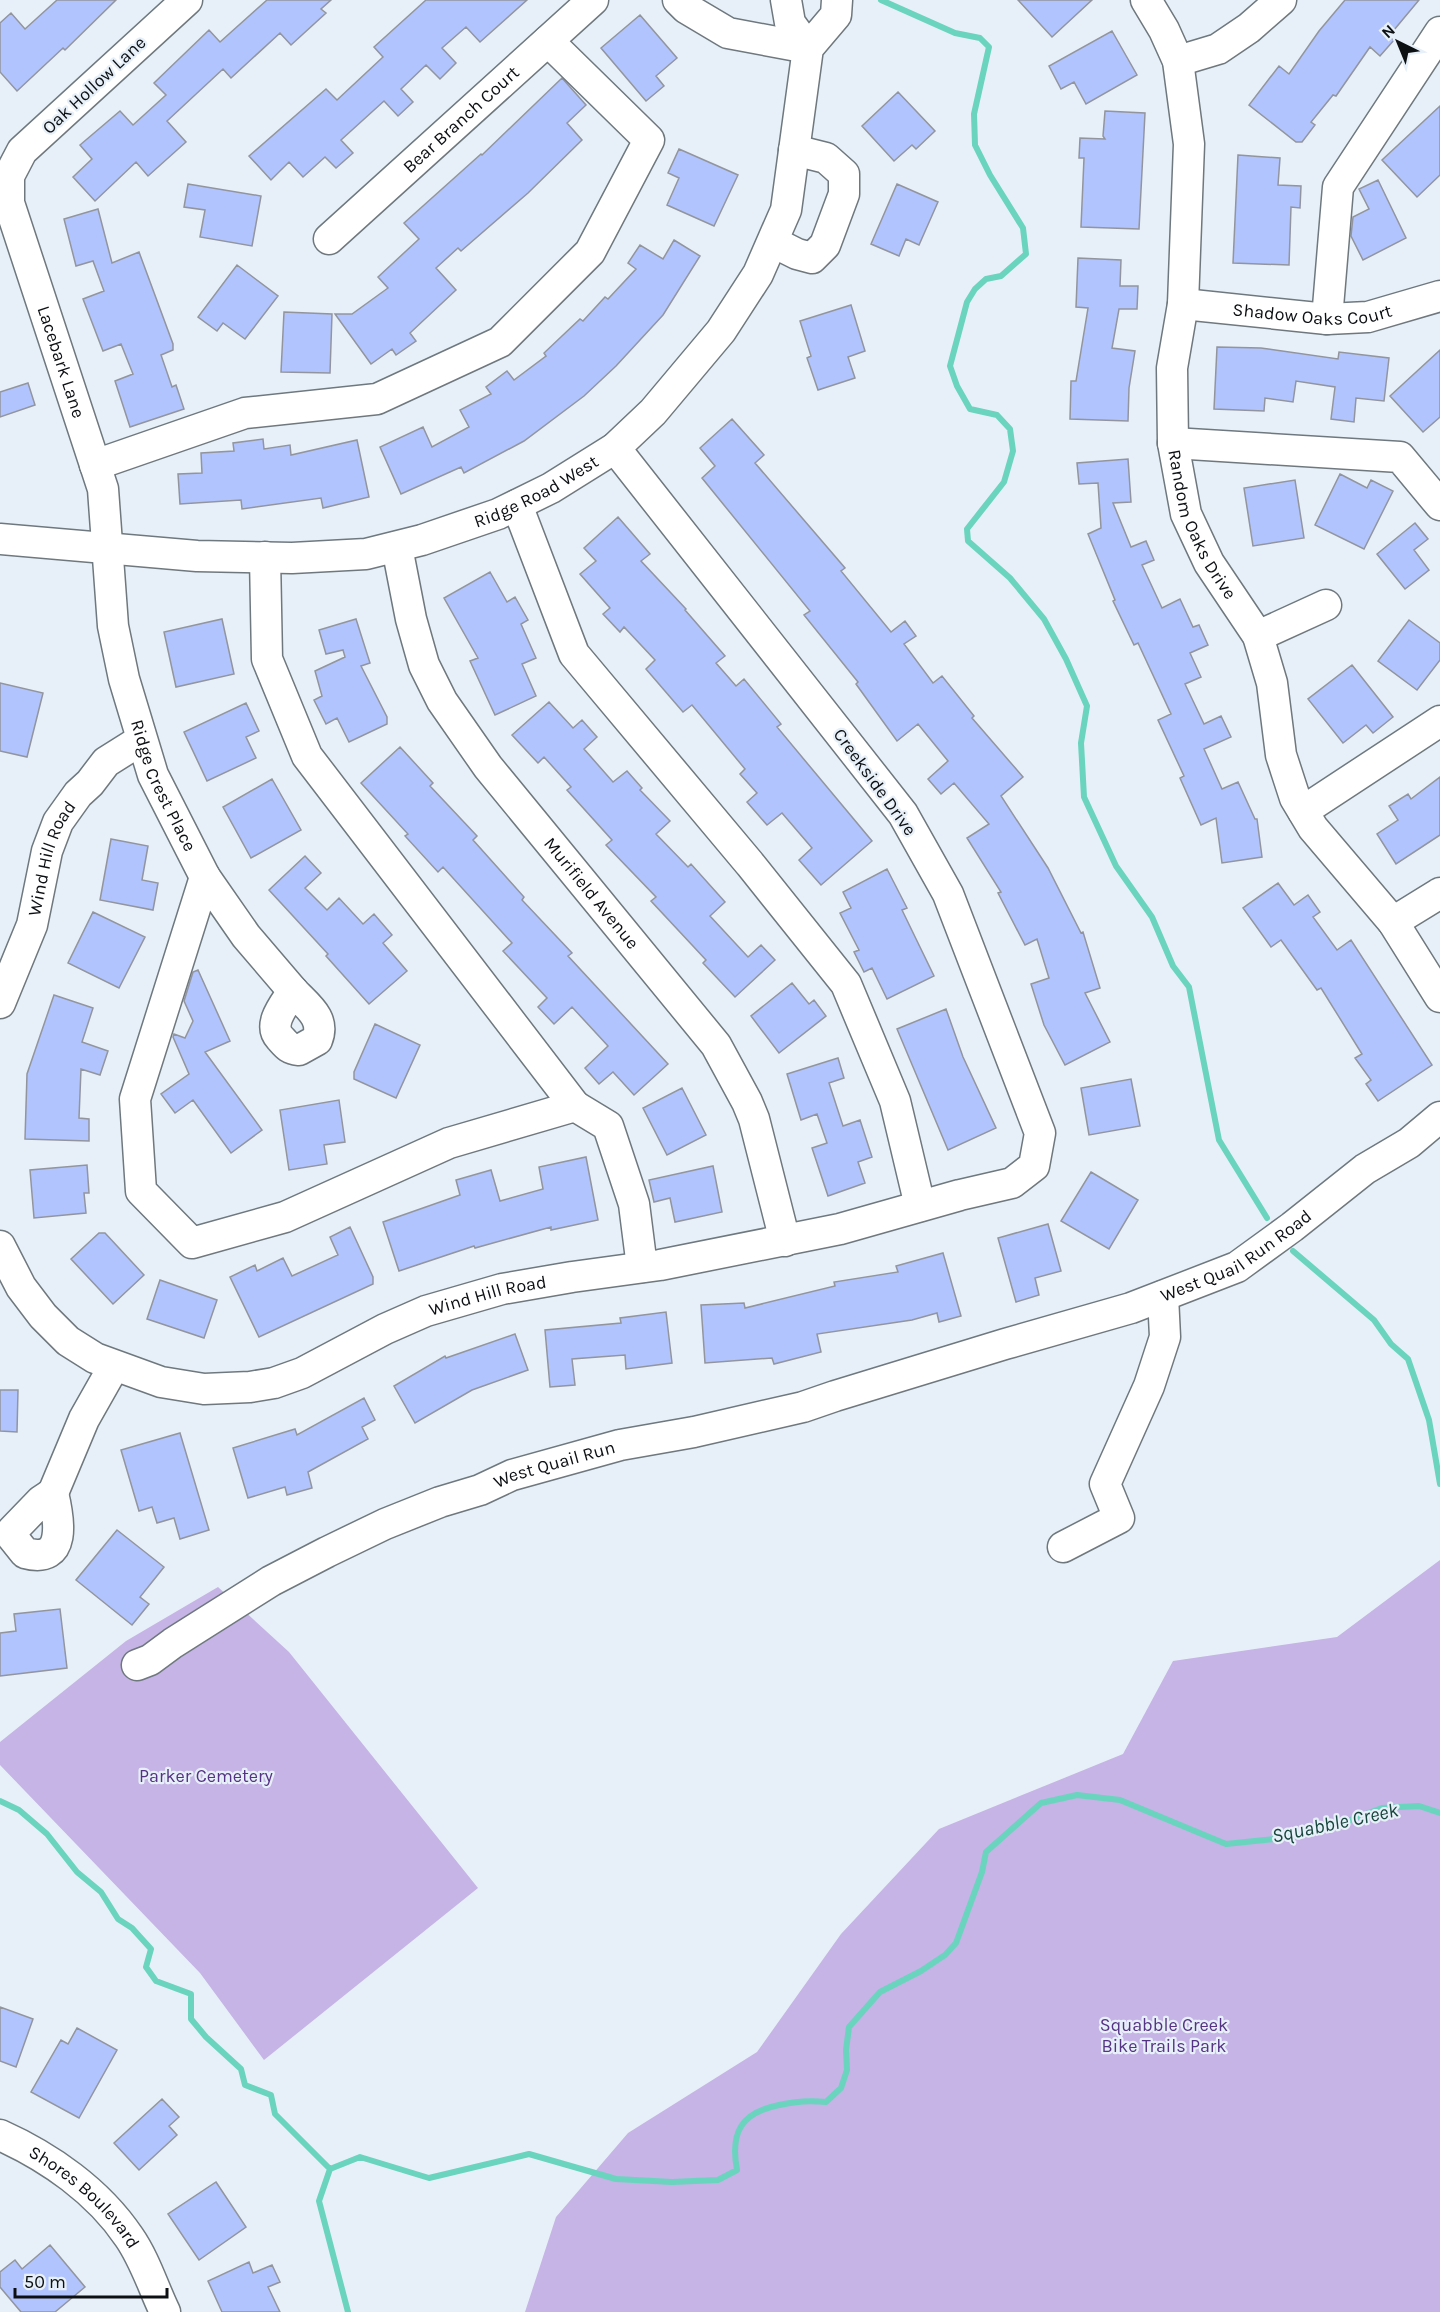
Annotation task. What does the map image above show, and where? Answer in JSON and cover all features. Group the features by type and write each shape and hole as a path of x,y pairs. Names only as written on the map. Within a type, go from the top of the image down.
{"street":[{"name":"Oak Hollow Lane","path":"9,176 22,151 187,0"},
{"name":"Bear Branch Court","path":"329,239 593,0"},
{"path":"678,0 686,8 728,33 808,48"},
{"path":"786,0 790,23 808,48"},
{"path":"808,48 836,15 837,0"},
{"name":"Random Oaks Drive","path":"1146,0 1164,30 1178,61 1189,144 1183,304 1172,368 1173,443 1186,514 1209,563 1258,636 1272,683 1281,755 1295,798 1313,828 1393,922 1440,997"},
{"path":"1178,61 1218,49 1249,28 1281,0"},
{"path":"1327,320 1338,187 1440,32"},
{"path":"95,465 245,413 377,399 500,342 590,252 649,140 548,41"},
{"name":"Ridge Road West","path":"0,539 197,556 266,557 366,554 397,547 498,514 551,488 615,448 653,412 721,331 758,274 786,210 808,48"},
{"path":"773,242 797,254 812,258 825,245 844,194 844,174 826,158 794,150"},
{"name":"Lacebark Lane","path":"9,176 9,203 103,489 106,548"},
{"name":"Shadow Oaks Court","path":"1183,304 1327,320 1368,317 1440,296"},
{"path":"1173,443 1400,457 1440,505"},
{"name":"Creekside Drive","path":"615,448 903,814 948,894 1040,1133 1034,1166"},
{"path":"517,505 574,654 750,864 846,984 896,1101 920,1206"},
{"name":"Murifield Avenue","path":"397,547 411,619 424,664 442,701 488,767 716,1045 754,1119 785,1240"},
{"name":"Ridge Crest Place","path":"106,548 113,626 124,679 153,775 205,877 246,936 293,991"},
{"path":"266,557 267,659 307,756 575,1106 608,1126 634,1204 642,1267"},
{"path":"1258,636 1326,605"},
{"path":"1303,811 1440,721"},
{"name":"Wind Hill Road","path":"0,1003 32,925 47,851 58,822 78,794 106,762 141,740"},
{"path":"205,877 135,1099 141,1191 192,1243 285,1217 449,1143 575,1106"},
{"path":"1393,922 1440,892"},
{"name":"West Quail Run Road","path":"1005,1344 1131,1308 1237,1267 1365,1169 1409,1143 1440,1117"},
{"name":"Wind Hill Road","path":"0,1246 21,1287 43,1316 68,1341 95,1358 161,1382 204,1389 250,1387 274,1383 302,1373 385,1329 426,1311 502,1289 642,1267 840,1229 1012,1183 1034,1166"},
{"path":"1063,1547 1119,1518 1105,1484 1149,1386 1165,1337 1163,1296"},
{"name":"West Quail Run","path":"137,1665 150,1660 280,1576 375,1529 440,1502 480,1490 512,1476 620,1445 694,1432 803,1407 1005,1344"},
{"path":"53,1493 84,1419 114,1366"},
{"name":"Shores Boulevard","path":"0,2134 25,2146 74,2178 104,2207 134,2245 157,2309"}],"green space":[{"name":"Squabble Creek Bike Trails Park","path":"1440,1560 1440,2312 525,2312 556,2217 628,2133 757,2052 841,1934 939,1829 1123,1754 1173,1661 1337,1637"},
{"name":"Parker Cemetery","path":"218,1587 289,1652 478,1888 264,2060 200,1973 0,1765 0,1742 126,1641"}],"building":[{"path":"57,0 116,0 65,50 63,48 17,91 0,72 0,23 11,13 25,29"},
{"path":"267,0 331,0 321,9 326,13 291,45 280,33 231,78 223,69 167,121 186,142 148,176 136,162 95,201 73,177 92,159 80,145 120,111 133,125 166,95 154,83 209,30 220,42"},
{"path":"426,0 527,0 480,42 466,27 442,48 456,63 440,79 426,65 401,89 413,102 398,116 384,101 341,140 353,153 336,168 325,157 303,177 289,162 271,180 249,156 326,89 337,100 383,57 374,47"},
{"path":"1018,0 1092,0 1052,37"},
{"path":"1345,0 1419,0 1389,36 1394,40 1380,56 1370,47 1336,96 1333,95 1311,122 1315,125 1302,142 1296,142 1249,105 1279,66 1289,74 1319,31"},
{"path":"640,15 677,58 656,76 664,86 646,101 601,48"},
{"path":"1112,31 1137,75 1086,104 1074,82 1061,89 1049,66"},
{"path":"562,78 586,105 567,123 582,140 528,193 461,251 458,248 436,268 456,290 410,333 416,341 396,355 392,349 371,364 335,314 352,314 388,288 378,277 419,239 404,223 482,155"},
{"path":"898,92 935,131 916,149 912,145 894,161 862,126"},
{"path":"1440,106 1440,175 1417,197 1382,160"},
{"path":"1105,111 1145,113 1139,229 1081,227 1084,158 1079,158 1080,138 1105,139 1103,136"},
{"path":"679,149 738,175 714,226 667,205 679,178 668,173"},
{"path":"1238,155 1280,158 1278,185 1301,186 1300,208 1291,207 1289,265 1233,263"},
{"path":"1378,180 1406,238 1363,260 1351,236 1353,217 1369,209 1359,189"},
{"path":"188,184 261,196 252,246 200,237 205,210 184,207"},
{"path":"897,184 938,202 919,245 906,239 899,256 871,244"},
{"path":"98,209 112,263 139,252 173,344 173,350 161,355 172,387 176,385 184,409 130,427 115,381 133,374 121,344 103,351 83,299 104,291 93,261 76,266 64,219"},
{"path":"674,240 700,256 663,315 616,366 584,396 524,441 464,473 461,467 401,494 380,447 423,427 432,447 469,427 460,410 491,394 486,387 507,371 514,380 546,356 544,353 580,319 583,321 605,297 608,299 636,269 628,263 640,245 663,259"},
{"path":"1078,258 1121,260 1120,286 1138,286 1137,309 1119,309 1112,348 1135,351 1129,388 1128,421 1070,419 1071,381 1076,381 1088,308 1076,307"},
{"path":"237,265 278,296 245,339 223,323 217,331 198,317"},
{"path":"851,305 865,351 848,357 855,378 818,390 807,358 811,356 800,321"},
{"path":"284,312 332,314 330,373 281,372"},
{"path":"1217,347 1261,348 1338,359 1339,352 1389,358 1384,401 1356,398 1354,422 1331,419 1335,387 1296,381 1293,402 1265,398 1264,411 1214,409"},
{"path":"1440,350 1440,417 1423,432 1390,396"},
{"path":"28,383 35,405 0,417 0,392"},
{"path":"732,419 764,455 755,463 845,568 841,571 891,632 905,621 916,636 904,644 933,683 942,676 974,716 972,718 1023,777 1001,796 1048,868 1081,933 1083,932 1100,988 1085,993 1110,1042 1065,1065 1044,1025 1031,984 1049,978 1037,939 1025,945 998,893 1001,892 967,838 989,824 954,783 941,794 928,779 948,761 918,724 897,741 856,684 858,682 804,615 810,611 702,478 715,466 700,448"},
{"path":"263,439 264,449 290,445 291,455 357,440 369,497 323,508 321,498 242,509 241,500 180,504 178,474 202,473 201,453 234,451 233,443"},
{"path":"1128,459 1131,502 1113,503 1131,547 1146,541 1154,560 1142,565 1162,608 1180,599 1193,627 1199,625 1208,645 1190,653 1201,677 1185,684 1204,724 1221,716 1231,737 1204,749 1222,789 1238,782 1257,819 1262,857 1222,863 1216,818 1201,825 1180,778 1184,776 1158,720 1171,714 1138,643 1134,645 1113,601 1115,600 1088,534 1101,528 1098,483 1079,484 1077,463"},
{"path":"1340,474 1367,488 1371,480 1393,491 1364,549 1315,525"},
{"path":"1295,480 1304,538 1253,546 1244,488"},
{"path":"618,517 650,554 641,561 686,609 725,656 716,663 736,686 744,679 781,724 777,727 872,841 821,885 799,860 812,848 782,813 767,825 747,802 757,793 740,774 745,769 692,705 683,712 646,669 655,660 624,627 620,632 603,614 610,608 580,574 596,561 584,548"},
{"path":"1415,523 1428,539 1414,550 1429,570 1405,589 1377,554"},
{"path":"490,572 507,602 515,597 528,620 521,624 536,658 522,664 536,696 495,715 470,661 478,658 444,598"},
{"path":"222,619 234,674 176,687 164,632"},
{"path":"356,619 370,663 361,666 387,717 387,724 349,742 337,718 326,724 314,700 322,696 315,671 345,657 343,650 326,654 319,630"},
{"path":"1409,620 1440,643 1440,660 1417,690 1378,661"},
{"path":"1352,665 1393,717 1373,733 1366,725 1343,743 1308,699"},
{"path":"0,683 43,693 27,757 0,751"},
{"path":"549,702 573,728 582,720 597,737 584,749 613,782 627,771 642,788 640,790 670,821 656,834 688,867 691,864 725,902 710,916 748,957 761,945 775,960 735,997 703,963 706,960 651,901 656,897 606,845 612,840 567,790 571,787 544,757 538,763 512,735"},
{"path":"246,703 259,731 246,737 256,758 207,781 184,732"},
{"path":"400,747 433,783 430,786 477,836 473,840 524,897 522,900 572,953 568,956 668,1064 634,1095 613,1072 599,1084 585,1068 608,1046 572,1007 554,1024 538,1007 547,998 503,951 512,943 443,867 438,872 405,836 408,834 361,783"},
{"path":"1440,777 1440,835 1396,864 1377,834 1398,820 1389,806 1408,794 1411,799"},
{"path":"272,779 301,830 251,858 223,807"},
{"path":"111,839 148,846 142,880 158,883 153,910 100,900"},
{"path":"305,856 321,873 305,888 327,910 339,898 363,924 374,914 392,935 383,943 407,971 369,1004 326,956 328,954 269,890"},
{"path":"887,869 907,908 902,910 934,976 887,999 872,968 864,972 854,952 859,950 840,913 851,908 843,892"},
{"path":"1278,883 1294,905 1308,895 1320,912 1313,917 1337,950 1351,940 1432,1065 1378,1101 1366,1084 1371,1080 1355,1058 1362,1054 1321,988 1317,990 1281,940 1271,947 1243,908"},
{"path":"93,912 145,937 119,988 68,963"},
{"path":"198,970 230,1041 205,1052 262,1130 231,1153 193,1100 175,1113 161,1094 189,1074 173,1037 174,1034 185,1038 193,1021 184,1001 193,972"},
{"path":"792,983 809,1004 814,1000 826,1016 779,1053 751,1016"},
{"path":"54,995 93,1008 82,1042 108,1051 100,1075 81,1069 79,1118 89,1119 89,1141 25,1139 27,1074"},
{"path":"946,1009 963,1057 996,1128 948,1150 897,1029"},
{"path":"375,1024 420,1045 396,1098 354,1079 354,1072"},
{"path":"838,1058 844,1078 829,1083 843,1126 860,1120 872,1157 858,1162 865,1183 828,1196 812,1148 827,1143 817,1114 801,1120 787,1074"},
{"path":"1131,1079 1140,1126 1089,1135 1081,1088"},
{"path":"682,1088 706,1135 667,1155 643,1108"},
{"path":"339,1100 345,1142 324,1145 327,1164 289,1170 280,1110"},
{"path":"586,1157 598,1220 551,1230 551,1227 475,1248 474,1246 399,1271 383,1222 460,1195 456,1180 491,1170 500,1201 543,1189 539,1167"},
{"path":"87,1165 89,1193 84,1193 86,1213 34,1218 30,1170"},
{"path":"713,1166 722,1212 675,1222 670,1198 654,1202 649,1180"},
{"path":"1091,1172 1138,1200 1109,1249 1061,1221"},
{"path":"1048,1224 1061,1271 1035,1278 1039,1295 1016,1302 998,1238"},
{"path":"350,1227 373,1277 373,1284 259,1337 230,1277 255,1265 257,1271 283,1258 292,1276 338,1255 330,1237"},
{"path":"99,1233 105,1233 144,1275 113,1304 71,1259"},
{"path":"943,1253 961,1316 939,1322 937,1313 912,1320 817,1334 821,1352 774,1364 772,1358 705,1363 701,1305 744,1303 745,1308 835,1286 834,1282 898,1272 896,1266"},
{"path":"160,1280 217,1300 204,1338 147,1319"},
{"path":"666,1312 672,1363 626,1369 625,1355 572,1359 575,1385 550,1387 545,1330 621,1323 620,1318"},
{"path":"515,1334 528,1370 472,1390 415,1423 394,1386 445,1356 446,1358"},
{"path":"0,1390 18,1390 17,1432 0,1431"},
{"path":"364,1398 375,1420 362,1427 368,1439 308,1472 312,1488 287,1495 285,1487 248,1498 233,1448 295,1429 297,1435"},
{"path":"180,1433 209,1530 180,1539 174,1518 157,1523 152,1507 139,1511 121,1450"},
{"path":"117,1530 164,1567 140,1597 149,1604 132,1625 76,1580"},
{"path":"60,1609 67,1668 0,1676 0,1633 16,1631 14,1614"},
{"path":"0,2007 33,2019 16,2067 0,2061"},
{"path":"77,2028 117,2050 79,2118 31,2092 61,2040 68,2044"},
{"path":"162,2099 179,2117 169,2126 177,2135 139,2170 114,2143"},
{"path":"216,2182 246,2227 199,2260 168,2214"},
{"path":"50,2245 85,2287 55,2312 21,2312 0,2287 0,2272 15,2260 22,2269"},
{"path":"249,2262 253,2273 272,2265 280,2282 268,2287 280,2312 222,2312 208,2281"}],"waterway":[{"path":"881,0 955,33 980,38 989,47 974,114 975,145 990,175 1023,228 1026,254 1001,276 986,279 975,289 967,302 950,366 957,386 970,409 997,415 1010,429 1013,451 1004,482 967,529 968,541 1010,578 1044,619 1066,659 1087,706 1081,743 1084,797 1116,866 1152,917 1173,966 1189,987 1219,1140 1267,1218"},
{"path":"1293,1251 1374,1320 1391,1344 1408,1359 1429,1420 1440,1484"},
{"name":"Squabble Creek","path":"348,2312 319,2201 330,2169 360,2157 429,2178 529,2154 616,2179 672,2182 718,2180 737,2170 735,2157 737,2135 741,2126 755,2113 797,2102 826,2102 841,2088 847,2070 846,2050 849,2027 880,1992 921,1971 945,1955 956,1943 982,1872 986,1852 1041,1803 1077,1795 1120,1800 1226,1844 1275,1839 1329,1828 1382,1808 1419,1806 1440,1813"},
{"path":"0,1801 19,1810 47,1834 77,1872 101,1892 118,1919 132,1928 151,1949 146,1967 156,1981 191,1994 191,2019 206,2037 241,2069 245,2085 271,2095 275,2114 330,2169"}]}
